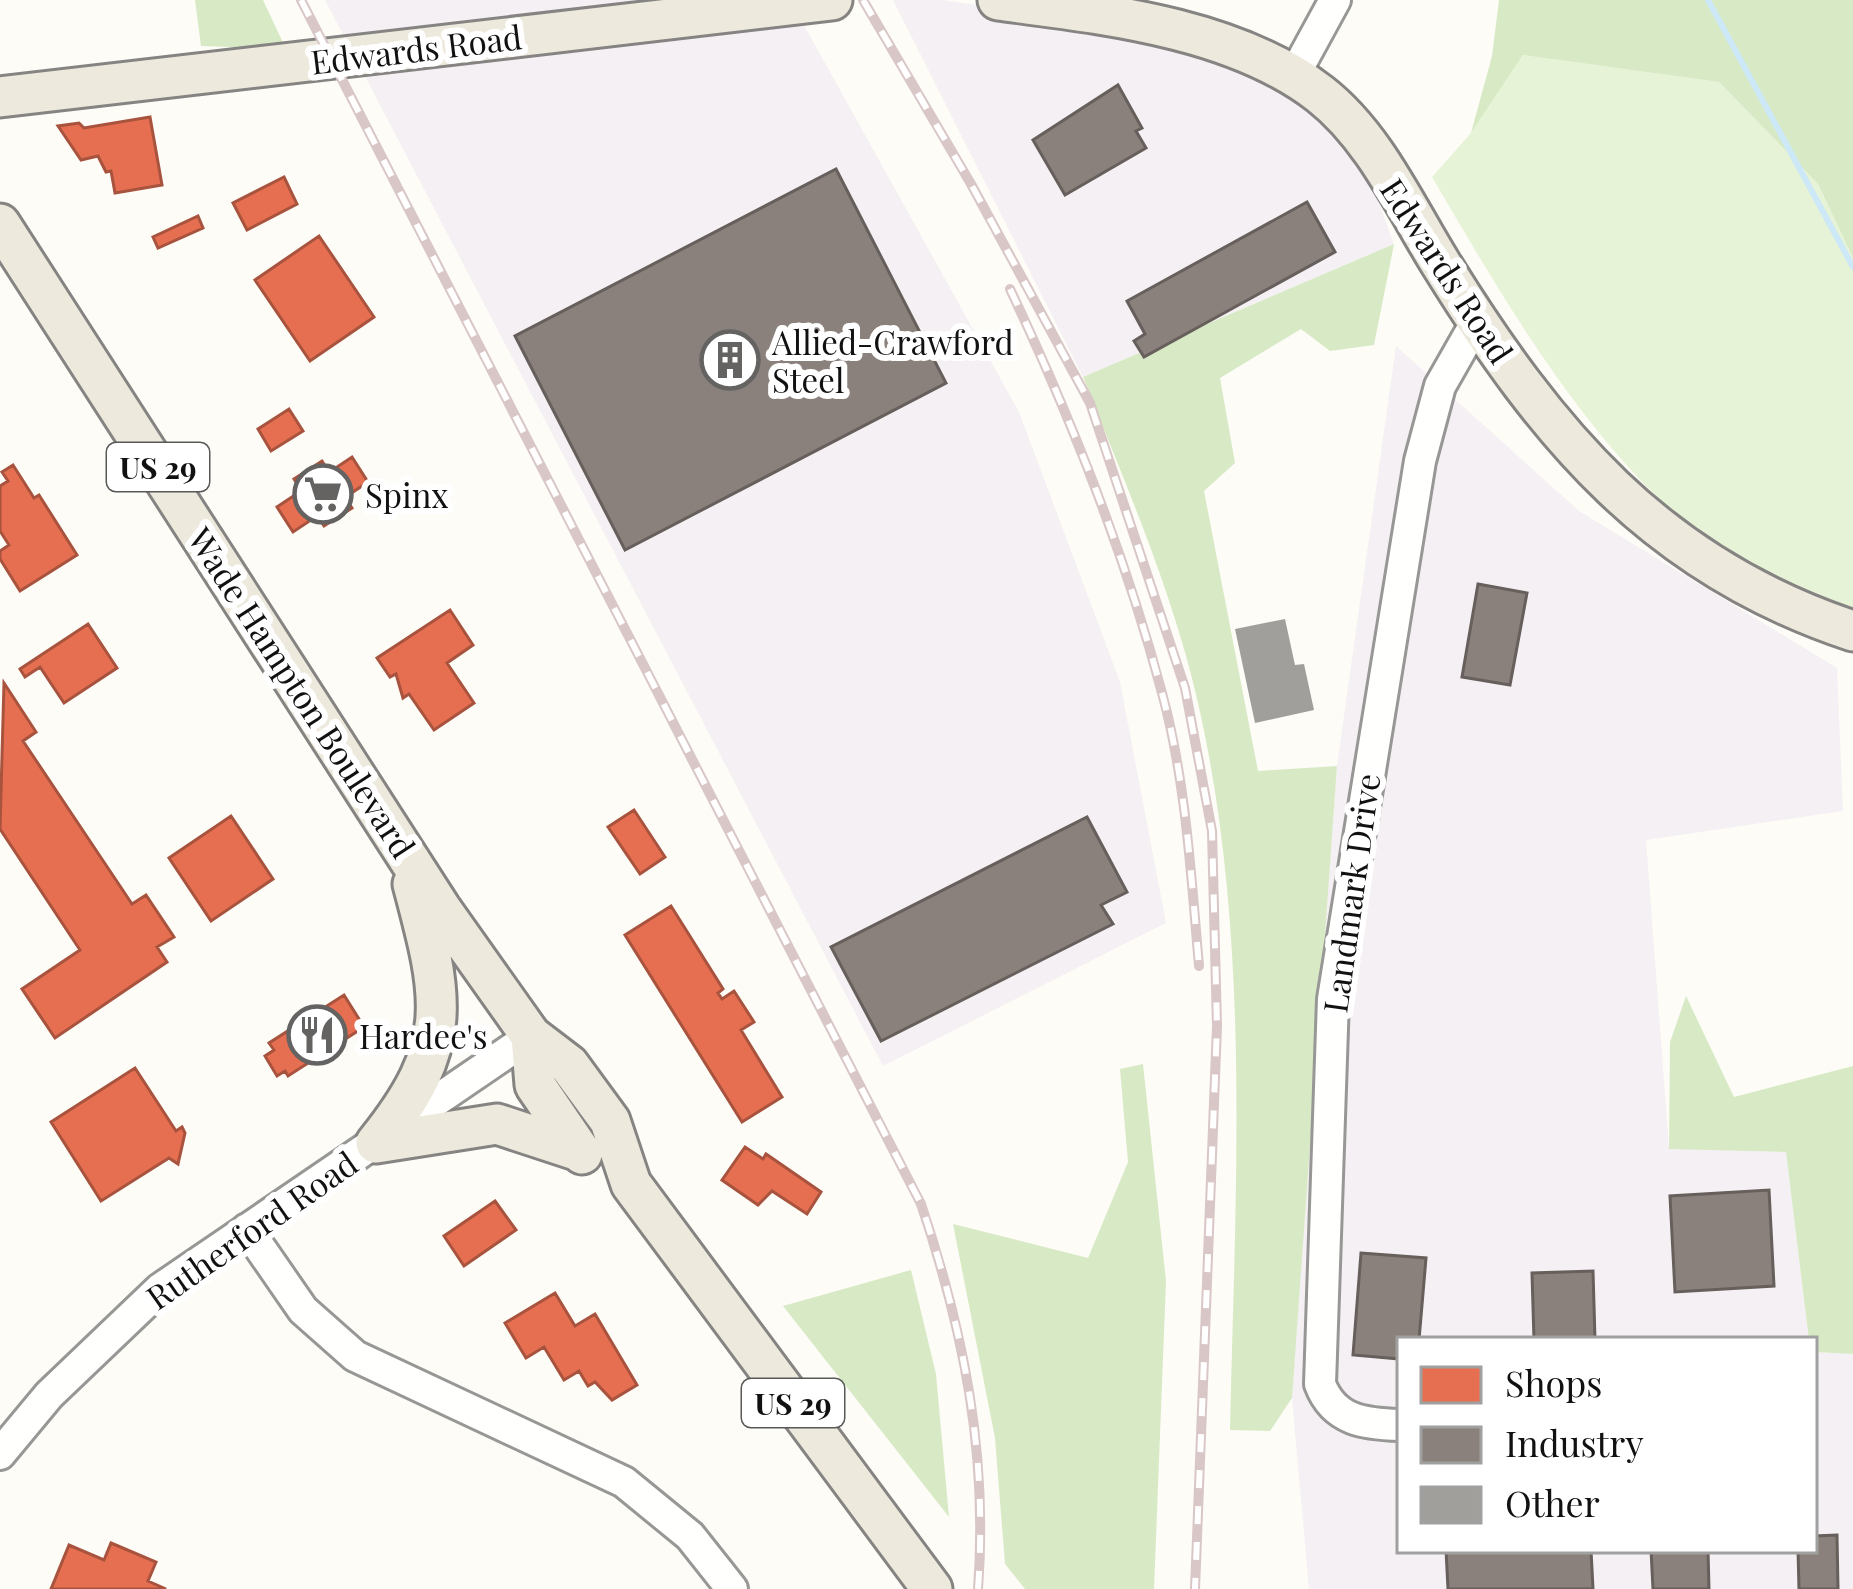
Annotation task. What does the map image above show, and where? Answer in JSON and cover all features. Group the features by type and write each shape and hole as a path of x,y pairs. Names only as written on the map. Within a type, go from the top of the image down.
{"main road":[{"name":"Edwards Road","path":"0,98 832,0"},
{"name":"Edwards Road","path":"998,0 1182,34 1245,53 1293,77 1334,106 1363,138 1477,321 1566,439 1663,535 1732,580 1853,631"},
{"name":"Wade Hampton Boulevard","path":"0,224 404,849 531,1036 569,1065 610,1120 631,1184 921,1576"},
{"path":"376,1143 413,1096 432,1056 437,1026 435,978 404,849"},
{"name":"Wade Hampton Boulevard","path":"531,1036 535,1085 579,1151 631,1184"},
{"path":"376,1143 497,1124 524,1129 579,1151"}],"street":[{"path":"1293,77 1335,0"},
{"name":"Landmark Drive","path":"1397,1425 1346,1417 1334,1408 1320,1384 1332,1018 1358,822 1420,461 1440,386 1477,321"},
{"name":"Rutherford Road","path":"0,1454 114,1328 202,1256 531,1036"},
{"path":"247,1229 303,1310 355,1356 624,1482 690,1536 732,1589"}],"shaded area":[{"path":"325,0 790,0 1019,412 1120,682 1166,923 883,1066"},
{"path":"893,0 942,0 1182,34 1349,121 1394,244 1083,377"},
{"path":"1396,346 1579,511 1837,668 1843,811 1646,840 1669,1148 1786,1152 1809,1337 1397,1337 1397,1553 1817,1553 1817,1352 1853,1354 1853,1589 1309,1589 1292,1398 1337,766"}],"green space":[{"path":"195,0 263,0 286,49 201,46"},
{"path":"1499,0 1853,0 1853,258 1818,184 1719,82 1523,55 1471,133 1492,56"},
{"path":"1523,55 1719,82 1818,184 1853,258 1853,608 1756,576 1656,496 1571,397 1464,232 1432,177 1471,133"},
{"path":"1394,244 1374,345 1330,351 1301,329 1220,378 1235,463 1204,491 1258,771 1337,766 1292,1398 1270,1431 1230,1430 1236,1065 1226,882 1215,792 1198,703 1175,620 1083,377"},
{"path":"1686,996 1734,1097 1853,1066 1853,1354 1817,1352 1817,1337 1809,1337 1786,1152 1669,1149 1670,1042"},
{"path":"1143,1064 1166,1281 1154,1589 1025,1589 1005,1564 995,1438 953,1224 1088,1258 1128,1162 1120,1069"},
{"path":"911,1270 936,1374 949,1517 783,1306"}],"building: Shops":[{"path":"150,117 162,185 115,193 111,171 106,172 98,156 81,160 58,126 79,123 84,128"},
{"path":"284,177 297,204 247,230 233,203"},
{"path":"198,216 203,228 158,248 153,237"},
{"path":"319,236 374,317 310,361 255,280"},
{"path":"289,409 303,431 271,451 258,429"},
{"path":"352,457 368,482 293,532 277,507"},
{"name":"Spinx","path":"322,461 352,508 324,526 294,479"},
{"path":"13,465 34,498 39,495 77,555 20,591 0,559 0,551 9,545 0,531 0,486 8,481 2,472"},
{"path":"450,610 473,645 447,663 474,703 434,730 409,694 403,698 396,674 390,677 377,658"},
{"path":"88,624 117,668 64,703 40,667 25,677 20,669"},
{"path":"4,683 36,732 23,741 132,904 146,895 174,937 157,947 167,962 55,1038 22,989 80,950 0,829"},
{"path":"634,810 665,857 640,874 608,827"},
{"path":"231,816 273,879 211,921 169,858"},
{"path":"671,906 723,989 718,993 722,999 734,991 754,1022 741,1030 782,1097 742,1122 625,935"},
{"name":"Hardee's","path":"344,995 364,1027 288,1076 285,1071 277,1076 265,1056 274,1050 269,1043"},
{"path":"135,1068 176,1131 182,1127 185,1133 178,1164 169,1158 101,1201 51,1122"},
{"path":"745,1147 763,1159 766,1154 821,1192 807,1214 772,1191 758,1205 722,1180"},
{"path":"495,1201 516,1230 464,1266 444,1236"},
{"path":"555,1293 575,1326 595,1314 637,1385 612,1400 595,1382 588,1386 579,1371 564,1380 544,1347 526,1358 505,1323"},
{"path":"111,1543 156,1562 148,1581 166,1589 51,1589 69,1545 104,1560"}],"building: Industry":[{"path":"1118,85 1142,128 1136,131 1146,148 1065,195 1033,140"},
{"name":"Allied-Crawford Steel","path":"836,169 946,383 625,550 515,336"},
{"path":"1307,202 1335,252 1144,357 1134,341 1145,334 1127,301"},
{"path":"1478,584 1527,593 1510,685 1462,677"},
{"path":"1087,817 1127,892 1101,905 1113,924 881,1041 831,947"},
{"path":"1769,1190 1774,1286 1675,1292 1670,1196"},
{"path":"1361,1253 1426,1258 1419,1337 1397,1337 1397,1359 1353,1355"},
{"path":"1593,1271 1595,1337 1534,1337 1532,1273"},
{"path":"1837,1535 1838,1589 1799,1589 1798,1553 1817,1553 1817,1536"},
{"path":"1446,1553 1591,1553 1593,1589 1448,1589"},
{"path":"1651,1553 1708,1553 1709,1589 1653,1589"}],"building: Other":[{"path":"1285,619 1295,665 1304,664 1314,710 1255,723 1235,629"}],"waterway":[{"path":"1708,0 1853,267"}],"railway":[{"path":"301,0 921,1204 961,1346 969,1394 979,1490 978,1589"},
{"path":"863,0 971,184 1090,403 1185,688 1212,831 1217,1026 1195,1589"},
{"path":"1010,289 1095,487 1162,693 1182,794 1199,966"}],"place":[{"name":"Allied-Crawford Steel","path":"730,360"},
{"name":"Spinx","path":"323,494"},
{"name":"Hardee's","path":"317,1035"}]}
